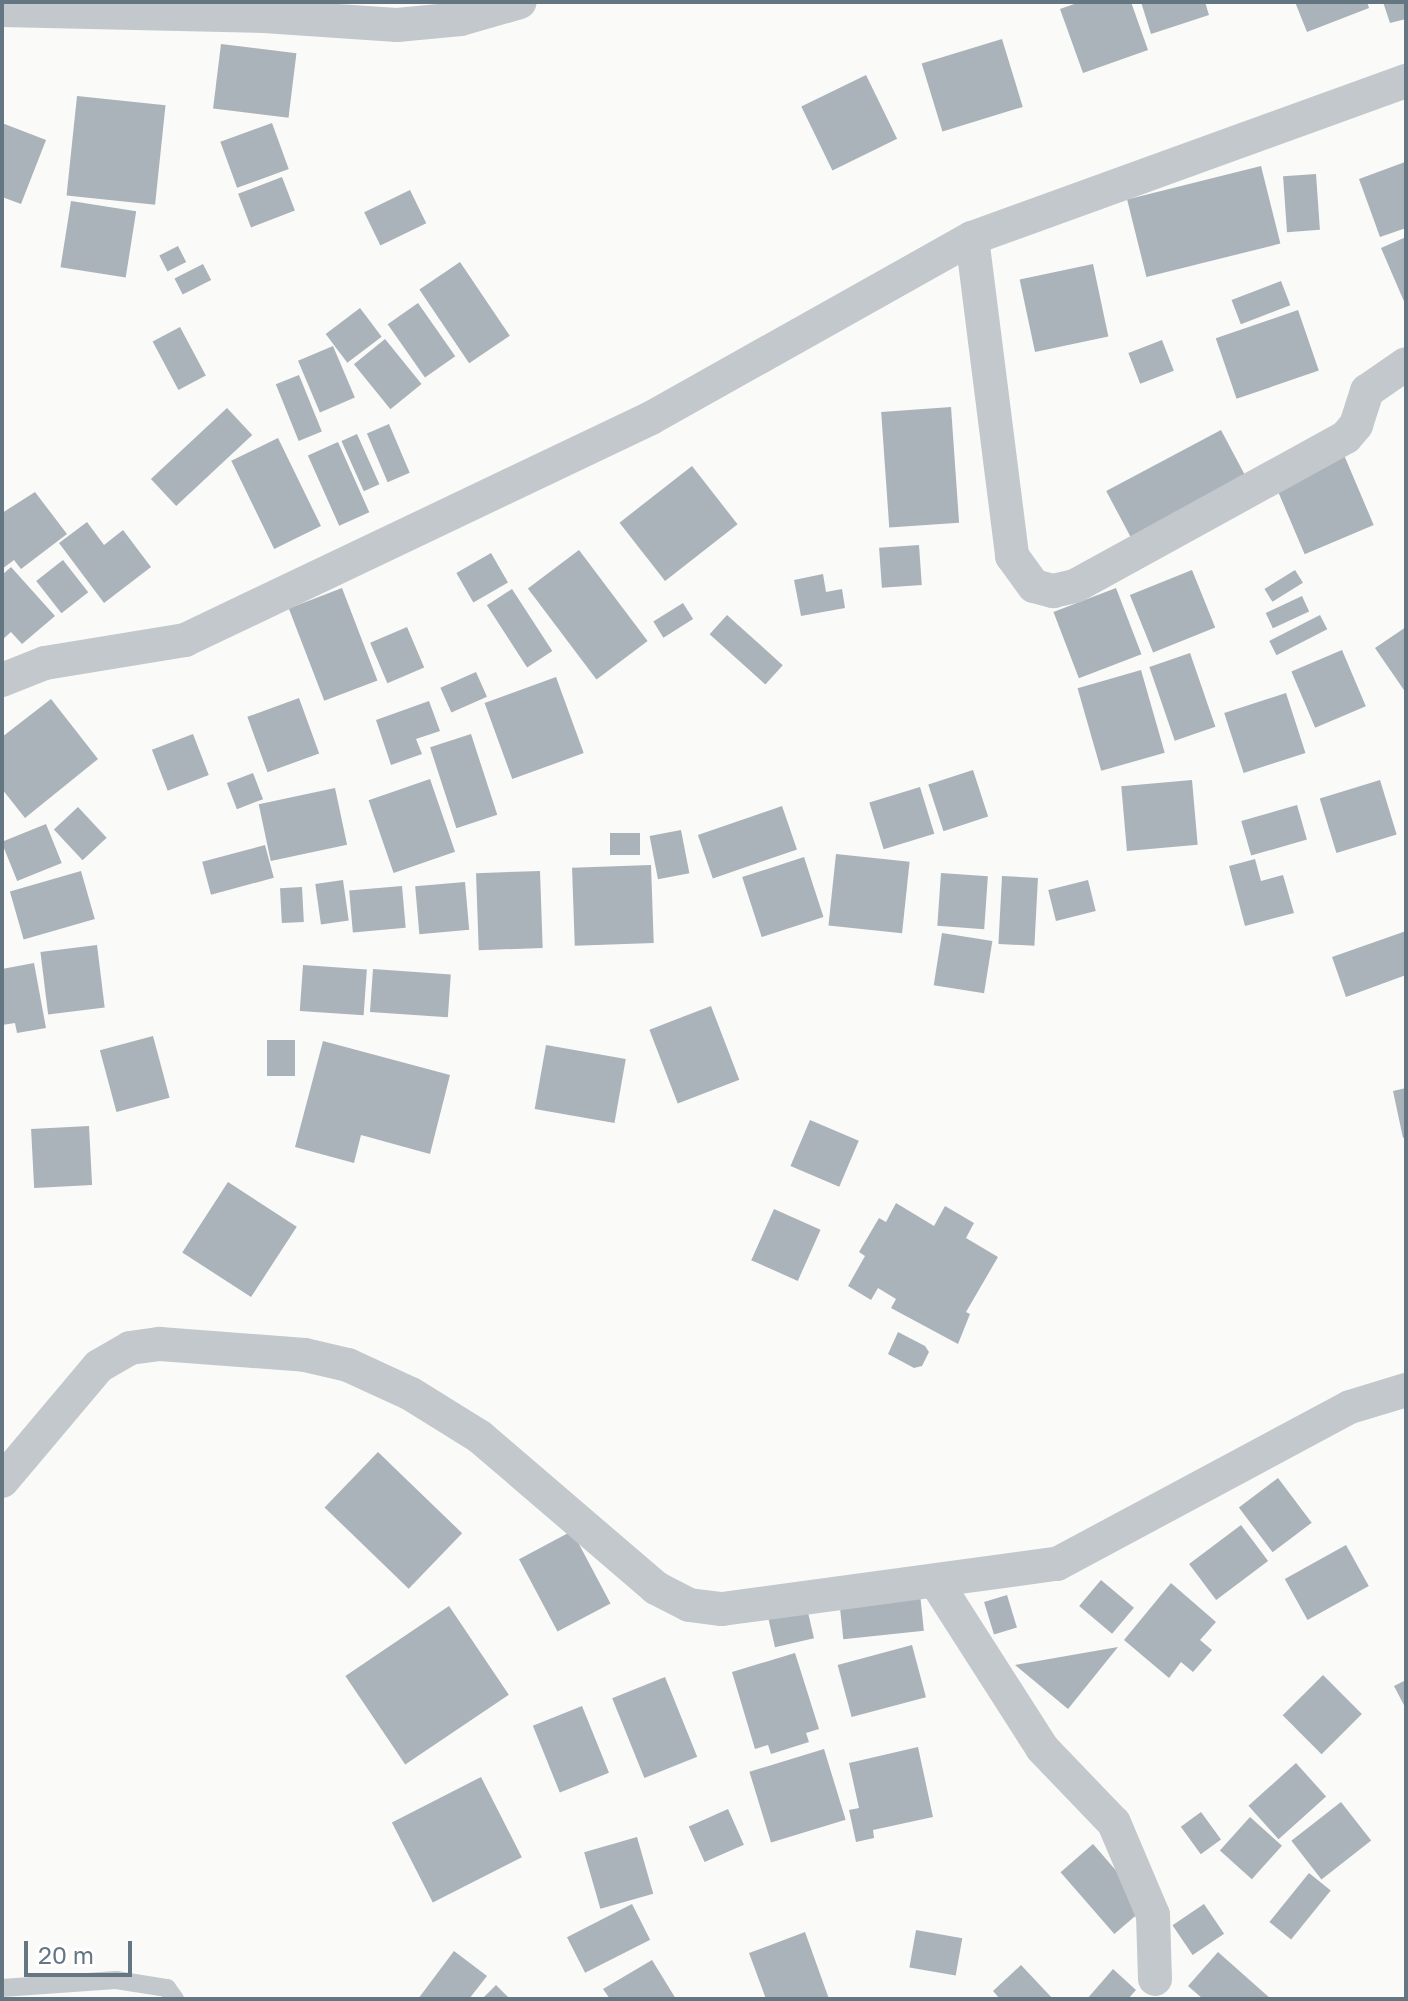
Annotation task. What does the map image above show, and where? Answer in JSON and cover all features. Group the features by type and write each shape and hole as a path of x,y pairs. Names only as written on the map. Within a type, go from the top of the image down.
{"street":[{"path":"2,10 264,16 397,25 461,19 520,2"},
{"path":"2,680 45,663 164,645 200,634 651,418 972,238 1406,81"},
{"path":"972,238 1012,556 1021,575 1043,589 1075,586 1346,437 1356,425 1367,391 1406,364"},
{"path":"2,1481 99,1366 130,1348 160,1344 305,1355 348,1365 411,1394 480,1437 656,1588 689,1605 722,1609 1057,1564 1350,1407 1406,1390"},
{"path":"936,1582 1034,1737 1114,1823 1153,1915 1155,1979"}],"lane":[{"path":"2,1988 116,1980 167,1988 175,1999"}],"building":[{"path":"1080,2 1131,2 1148,50 1083,73 1060,9"},
{"path":"1141,2 1205,2 1209,15 1151,34"},
{"path":"1295,2 1367,2 1369,8 1307,32"},
{"path":"1383,2 1406,2 1406,19 1390,23"},
{"path":"1002,39 1023,107 942,131 922,64"},
{"path":"221,44 296,53 289,118 213,109"},
{"path":"866,75 897,139 832,170 801,107"},
{"path":"77,96 166,105 155,205 67,195"},
{"path":"2,123 46,140 21,204 2,197"},
{"path":"272,123 289,169 237,188 220,142"},
{"path":"1405,162 1406,228 1380,237 1359,179"},
{"path":"1261,166 1280,244 1146,277 1127,199"},
{"path":"1316,174 1320,230 1287,232 1283,176"},
{"path":"282,177 295,211 251,227 238,194"},
{"path":"410,190 426,223 380,246 364,212"},
{"path":"71,201 136,211 126,277 61,267"},
{"path":"1406,237 1406,306 1381,248"},
{"path":"178,246 186,262 167,272 159,256"},
{"path":"460,262 510,336 469,363 419,289"},
{"path":"203,264 211,280 183,295 174,279"},
{"path":"1093,264 1108,336 1035,352 1020,280"},
{"path":"1281,281 1290,305 1241,324 1232,300"},
{"path":"418,303 455,356 425,377 388,324"},
{"path":"360,308 382,337 347,363 326,334"},
{"path":"1298,310 1319,371 1237,399 1216,338"},
{"path":"180,327 206,376 178,390 153,342"},
{"path":"385,339 422,384 390,409 354,364"},
{"path":"1162,340 1174,371 1140,384 1128,353"},
{"path":"333,346 355,398 320,412 298,361"},
{"path":"299,375 322,432 299,441 276,384"},
{"path":"951,407 959,523 889,528 881,412"},
{"path":"227,408 252,435 176,506 151,479"},
{"path":"389,424 410,473 388,482 367,433"},
{"path":"1221,430 1246,478 1132,539 1106,491"},
{"path":"357,434 379,484 364,491 341,441"},
{"path":"278,438 321,526 274,549 231,461"},
{"path":"338,442 369,512 339,526 308,455"},
{"path":"1344,455 1374,525 1305,554 1275,484"},
{"path":"692,466 738,524 665,581 620,523"},
{"path":"35,492 67,534 21,569 14,560 2,569 2,513"},
{"path":"87,522 104,545 123,530 151,567 104,603 59,543"},
{"path":"919,545 922,585 882,588 879,548"},
{"path":"579,550 648,641 596,680 528,589"},
{"path":"491,553 508,582 473,602 456,573"},
{"path":"63,560 88,592 61,613 36,581"},
{"path":"11,567 55,616 22,644 11,632 2,640 2,575"},
{"path":"1192,570 1215,627 1153,653 1130,595"},
{"path":"1295,570 1303,583 1272,602 1264,589"},
{"path":"823,574 826,592 842,589 845,608 801,616 794,580"},
{"path":"342,588 377,680 324,701 289,608"},
{"path":"1116,588 1141,654 1079,678 1053,612"},
{"path":"512,589 552,651 527,667 487,605"},
{"path":"1302,596 1309,611 1273,628 1266,613"},
{"path":"683,603 693,619 663,638 653,622"},
{"path":"727,615 783,665 765,685 710,634"},
{"path":"1320,615 1327,629 1276,655 1269,641"},
{"path":"407,627 424,668 387,683 370,643"},
{"path":"1406,627 1406,693 1375,648"},
{"path":"1342,650 1366,706 1315,728 1291,671"},
{"path":"1190,653 1215,727 1175,741 1149,667"},
{"path":"1141,670 1165,753 1101,771 1078,688"},
{"path":"476,672 487,697 451,713 440,688"},
{"path":"556,677 584,753 512,779 485,703"},
{"path":"1286,693 1305,753 1244,773 1224,713"},
{"path":"299,698 319,753 267,772 247,717"},
{"path":"51,699 98,759 25,818 2,789 2,737"},
{"path":"429,701 440,731 416,739 422,754 391,765 376,720"},
{"path":"193,734 209,775 168,791 152,750"},
{"path":"471,734 497,815 456,828 430,747"},
{"path":"973,770 988,817 943,831 928,785"},
{"path":"253,773 263,799 237,809 227,783"},
{"path":"430,779 455,852 394,873 369,800"},
{"path":"1192,780 1198,845 1127,851 1121,786"},
{"path":"1380,780 1397,835 1336,853 1320,798"},
{"path":"920,787 934,834 884,849 869,802"},
{"path":"335,788 347,845 271,861 259,804"},
{"path":"1297,805 1307,840 1251,856 1241,821"},
{"path":"782,806 797,849 713,878 698,835"},
{"path":"78,807 107,838 83,860 54,830"},
{"path":"46,824 62,863 17,881 2,842"},
{"path":"681,830 689,873 658,879 650,836"},
{"path":"610,833 640,833 640,855 610,855"},
{"path":"265,845 274,878 211,895 202,862"},
{"path":"836,854 910,862 902,933 828,926"},
{"path":"804,857 823,917 762,937 742,877"},
{"path":"1255,859 1261,881 1283,875 1294,913 1245,926 1229,866"},
{"path":"651,865 654,943 575,946 572,868"},
{"path":"81,871 95,919 24,939 10,891"},
{"path":"540,871 543,948 479,950 476,873"},
{"path":"941,873 988,876 984,929 937,926"},
{"path":"1002,876 1038,878 1034,946 998,944"},
{"path":"343,880 349,921 321,924 315,884"},
{"path":"1088,880 1096,911 1056,921 1048,890"},
{"path":"465,882 469,930 419,934 415,886"},
{"path":"402,886 406,928 353,932 349,891"},
{"path":"302,887 304,922 282,923 280,888"},
{"path":"1406,931 1406,975 1346,997 1332,957"},
{"path":"942,933 992,941 984,993 934,985"},
{"path":"97,945 105,1008 48,1014 40,952"},
{"path":"34,963 46,1028 17,1033 15,1023 2,1025 2,969"},
{"path":"303,965 367,969 364,1015 300,1011"},
{"path":"373,969 451,974 448,1017 370,1012"},
{"path":"711,1006 739,1080 678,1103 649,1030"},
{"path":"153,1036 170,1098 116,1112 100,1050"},
{"path":"267,1040 295,1040 295,1076 267,1076"},
{"path":"323,1041 450,1075 430,1154 361,1135 354,1163 295,1147"},
{"path":"546,1045 626,1059 614,1123 535,1109"},
{"path":"1406,1088 1406,1137 1403,1138 1393,1091"},
{"path":"810,1120 859,1141 839,1187 790,1166"},
{"path":"89,1126 92,1185 34,1188 31,1129"},
{"path":"228,1182 297,1227 251,1297 182,1252"},
{"path":"896,1203 934,1226 945,1206 974,1223 966,1238 998,1257 966,1312 970,1314 958,1344 891,1308 896,1299 878,1288 871,1300 848,1286 865,1256 859,1252 879,1218 886,1222"},
{"path":"774,1209 821,1230 798,1281 751,1260"},
{"path":"898,1332 925,1346 929,1352 922,1366 914,1368 888,1354"},
{"path":"378,1452 462,1533 409,1589 325,1507"},
{"path":"1278,1478 1312,1523 1273,1552 1239,1507"},
{"path":"1241,1525 1268,1561 1216,1600 1189,1564"},
{"path":"572,1531 610,1603 558,1632 519,1559"},
{"path":"1346,1545 1369,1586 1308,1620 1285,1579"},
{"path":"1101,1580 1134,1608 1112,1634 1079,1606"},
{"path":"1171,1583 1216,1622 1200,1640 1212,1650 1193,1672 1181,1662 1169,1678 1124,1640"},
{"path":"920,1594 924,1631 843,1639 839,1602"},
{"path":"1007,1595 1017,1628 994,1635 984,1602"},
{"path":"449,1606 509,1695 405,1765 345,1676"},
{"path":"807,1608 814,1638 775,1647 768,1617"},
{"path":"912,1645 926,1697 852,1717 838,1665"},
{"path":"1118,1647 1068,1709 1015,1665"},
{"path":"795,1653 819,1729 806,1733 809,1742 771,1754 768,1745 755,1749 732,1672"},
{"path":"1323,1675 1362,1714 1322,1754 1283,1715"},
{"path":"665,1677 697,1757 644,1778 612,1698"},
{"path":"1406,1680 1406,1709 1394,1686"},
{"path":"582,1706 609,1773 560,1793 533,1726"},
{"path":"918,1747 933,1817 873,1830 874,1838 856,1842 849,1810 859,1808 849,1763"},
{"path":"824,1749 846,1820 771,1843 749,1772"},
{"path":"1296,1763 1326,1796 1279,1839 1248,1806"},
{"path":"481,1777 522,1857 433,1903 392,1822"},
{"path":"1341,1802 1371,1841 1322,1879 1291,1841"},
{"path":"728,1809 744,1845 705,1862 689,1826"},
{"path":"1201,1812 1221,1840 1201,1854 1181,1827"},
{"path":"1250,1817 1282,1846 1252,1879 1220,1850"},
{"path":"637,1837 653,1894 600,1909 584,1852"},
{"path":"1093,1844 1147,1906 1114,1934 1061,1872"},
{"path":"1309,1873 1331,1891 1291,1940 1269,1922"},
{"path":"632,1904 650,1940 585,1973 567,1937"},
{"path":"1204,1904 1224,1934 1193,1955 1172,1925"},
{"path":"916,1930 962,1938 956,1976 909,1967"},
{"path":"805,1932 829,1999 766,1999 749,1953"},
{"path":"454,1951 487,1976 469,1999 418,1999"},
{"path":"1218,1952 1271,1999 1203,1999 1188,1986"},
{"path":"652,1960 676,1999 610,1999 603,1989"},
{"path":"1021,1965 1053,1999 1000,1999 993,1991"},
{"path":"1113,1969 1136,1990 1128,1999 1087,1999"},
{"path":"496,1985 510,1999 482,1999"}]}
